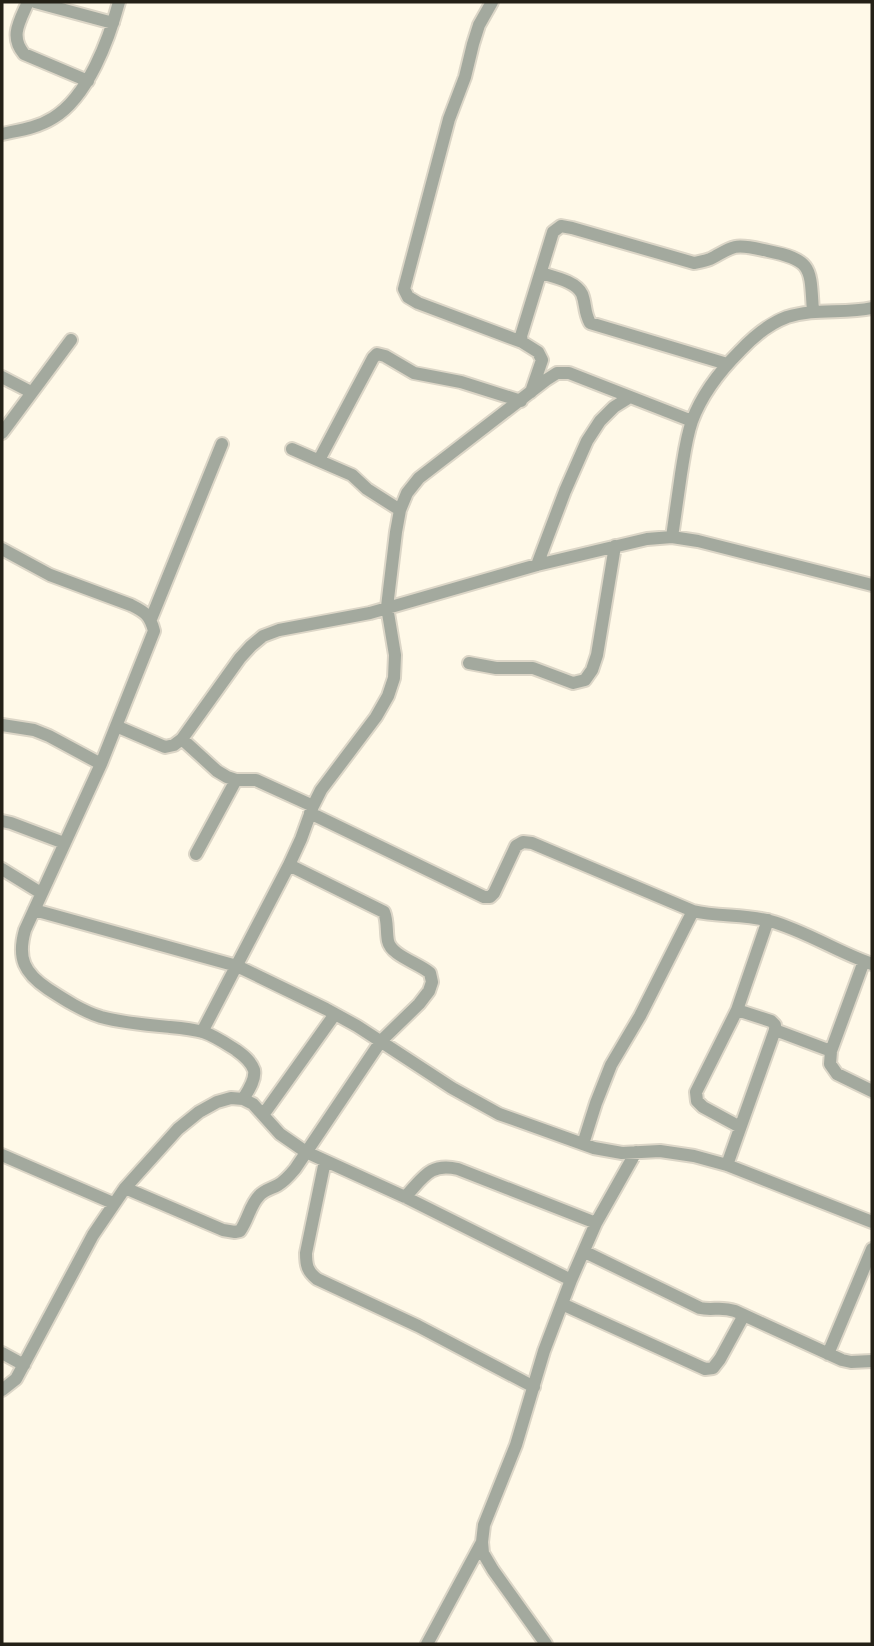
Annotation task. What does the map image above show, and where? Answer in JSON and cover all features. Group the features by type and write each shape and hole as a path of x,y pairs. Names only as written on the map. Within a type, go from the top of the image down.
{"street":[{"path":"28,2 15,38 18,47 24,54 88,81"},
{"path":"35,2 113,23"},
{"path":"2,134 30,129 54,118 72,103 88,81 119,2"},
{"path":"492,2 476,35 465,77 449,119 404,289 408,297 418,303 522,342 538,352 542,360 526,397"},
{"path":"522,342 521,336 554,232 561,226 694,263 708,260 731,247 740,246 788,255 807,267 813,312"},
{"path":"541,273 576,287 582,294 590,323 727,364"},
{"path":"672,537 692,421 712,383 727,364 769,325 787,317 813,312 872,308"},
{"path":"2,433 71,340"},
{"path":"319,460 377,354 414,373 526,397"},
{"path":"202,1032 289,865 321,790 376,718 388,696 394,678 395,655 387,607 396,533 400,510 407,493 419,478 557,373 569,373 692,421"},
{"path":"2,377 31,392"},
{"path":"537,565 587,441 600,421 614,407 630,397"},
{"path":"151,619 222,444"},
{"path":"292,449 352,475 367,489 400,510"},
{"path":"116,726 165,747 174,745 182,739 240,658 262,636 279,630 370,613 537,565 647,539 672,537 698,541 872,585"},
{"path":"469,663 496,668 533,668 573,683 585,680 597,656 615,546"},
{"path":"2,549 50,575 131,604 151,619 154,631 101,764 34,910 21,945 22,958 28,970 41,984 100,1017 202,1032 216,1038 244,1056 254,1070 253,1080 243,1099"},
{"path":"2,725 34,730 101,764"},
{"path":"182,739 217,771 236,780 256,780 484,897 495,893 516,846 523,842 532,843 693,911 768,920 868,963 831,1051 830,1064 837,1074 872,1091"},
{"path":"197,854 236,780"},
{"path":"2,821 64,843"},
{"path":"125,1188 223,1230 240,1231 254,1201 261,1193 288,1178 381,1041 429,991 432,982 430,973 391,948 388,941 388,921 384,912 289,865"},
{"path":"2,869 41,893"},
{"path":"34,910 237,966 335,1014 452,1088 499,1114 609,1151 676,1152 727,1165 872,1222"},
{"path":"583,1144 611,1065 640,1016 693,911"},
{"path":"740,1127 702,1107 697,1101 696,1091 737,1010 768,920"},
{"path":"727,1165 775,1030 771,1021 737,1010"},
{"path":"263,1115 335,1014"},
{"path":"775,1030 831,1051"},
{"path":"2,1390 16,1379 113,1203 178,1129 199,1112 231,1098 243,1099 253,1104 281,1134 306,1152 405,1197 571,1280"},
{"path":"546,1644 483,1553 484,1525 516,1445 544,1351 571,1280 596,1223 636,1152"},
{"path":"2,1155 113,1203"},
{"path":"325,1161 306,1253 309,1273 534,1387"},
{"path":"405,1197 426,1174 445,1166 596,1223"},
{"path":"828,1354 872,1248"},
{"path":"584,1252 700,1308 724,1308 744,1315 842,1360 872,1361"},
{"path":"562,1304 705,1369 713,1368 720,1359 744,1315"},
{"path":"2,1353 24,1365"},
{"path":"427,1644 482,1542"}]}
